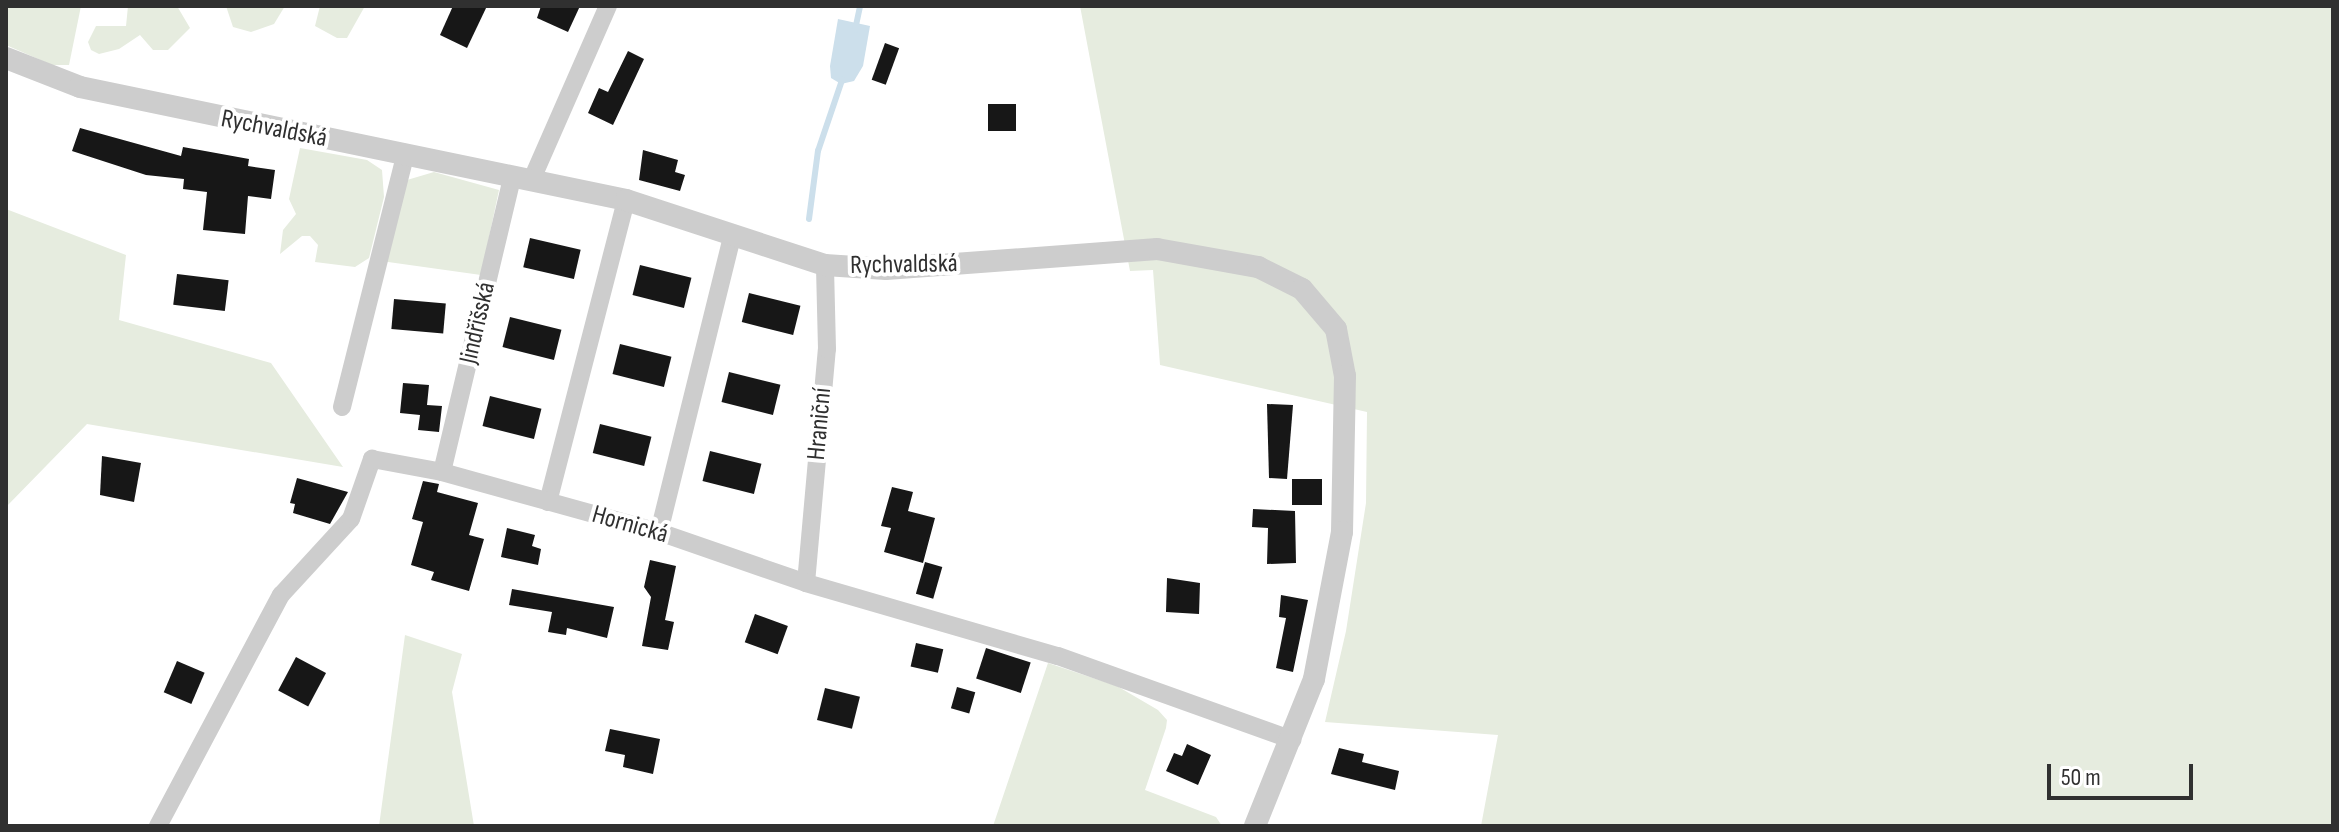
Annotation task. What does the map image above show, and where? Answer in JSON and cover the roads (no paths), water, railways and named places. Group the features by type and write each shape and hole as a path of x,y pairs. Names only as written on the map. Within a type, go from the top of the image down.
{"street":[{"name":"Jindřišská","path":"442,472 522,177 608,6"},
{"name":"Rychvaldská","path":"6,58 80,87 298,136 406,153 626,200 825,265 886,269 1157,249 1258,267 1312,298 1336,329 1345,376 1348,455 1326,633 1292,740 1255,826"},
{"path":"342,407 406,153"},
{"path":"548,502 626,200"},
{"path":"659,532 732,236"},
{"name":"Hraniční","path":"806,583 827,349 825,265"},
{"name":"Hornická","path":"158,826 281,595 351,519 372,459 442,472 659,532 806,583 1058,656 1292,740"}],"water":[{"path":"838,19 870,26 863,66 854,81 841,84 831,78 830,66"}],"waterway":[{"path":"855,30 860,6"},
{"path":"809,219 818,151 842,80"}]}
